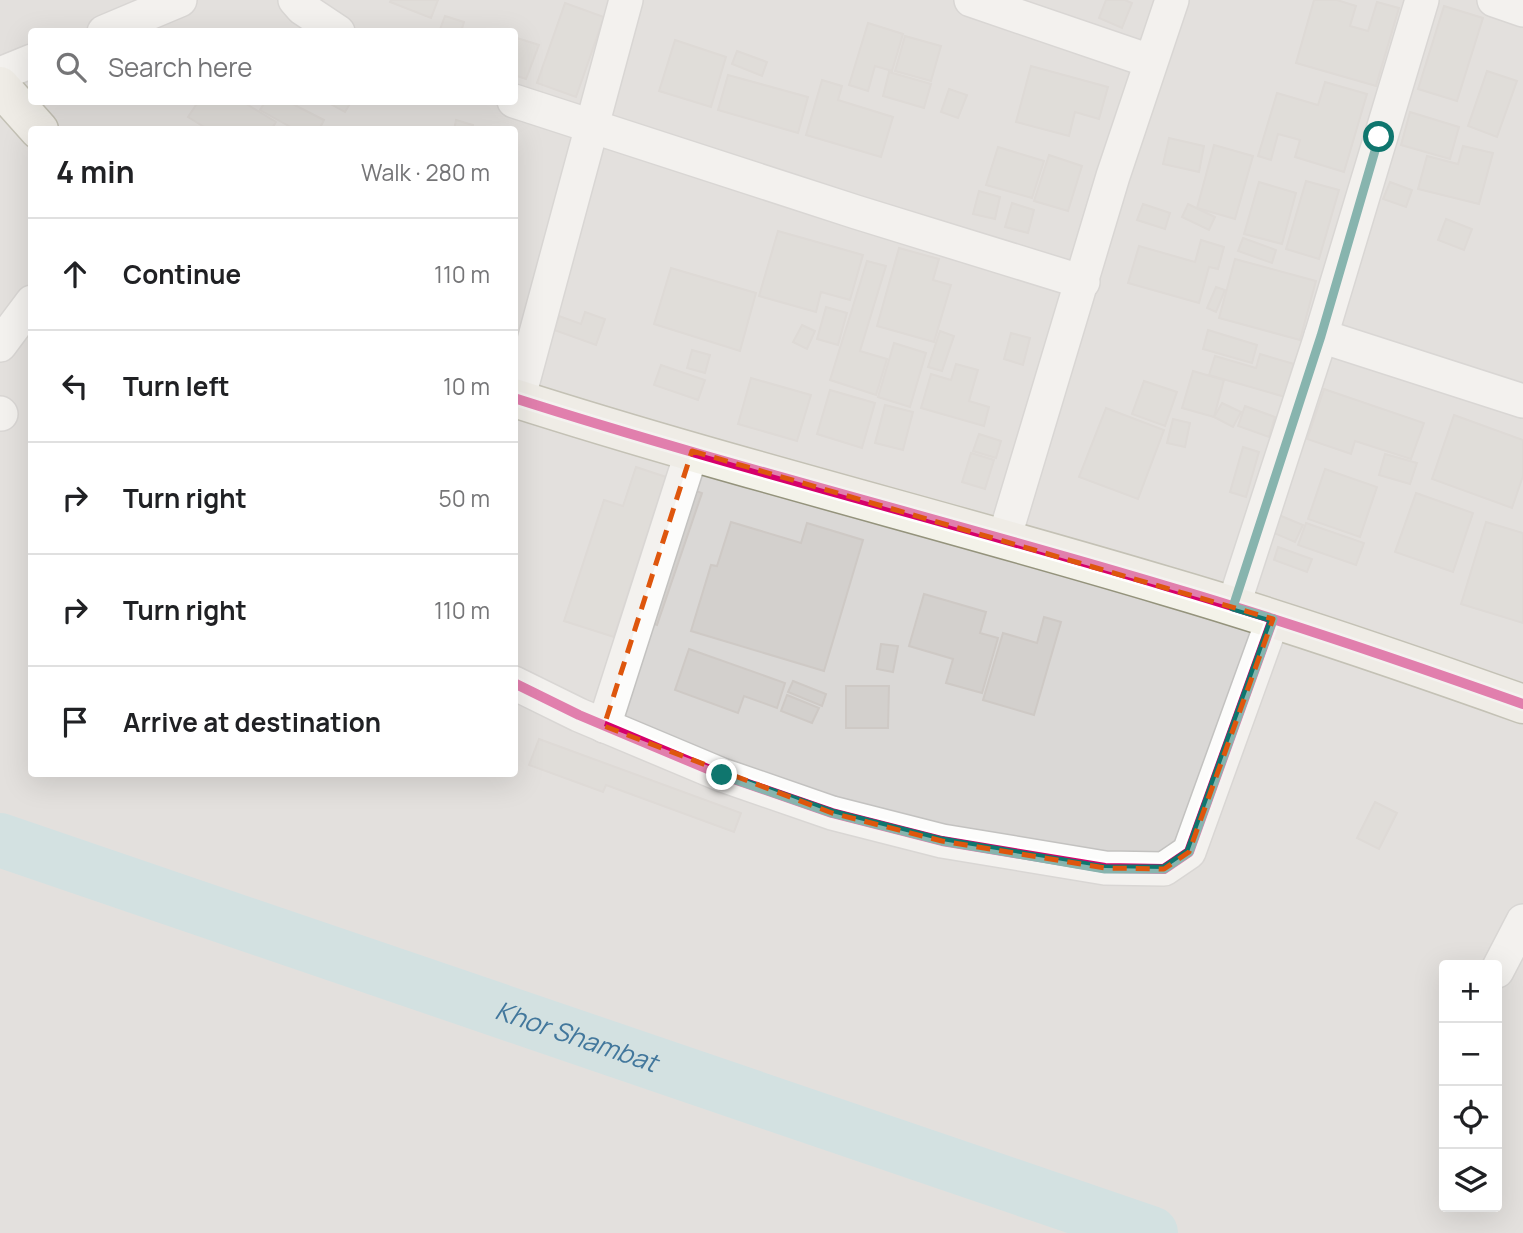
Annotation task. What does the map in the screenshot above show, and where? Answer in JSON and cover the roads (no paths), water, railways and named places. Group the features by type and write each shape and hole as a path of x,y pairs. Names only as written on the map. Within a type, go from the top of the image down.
{"street":[{"path":"114,28 180,0"},
{"path":"295,0 302,8 332,28"},
{"path":"518,392 626,0"},
{"path":"971,0 1150,61"},
{"path":"1004,540 1113,176 1172,0"},
{"path":"1233,607 1321,336 1422,0"},
{"path":"1494,0 1523,10"},
{"path":"0,74 28,63"},
{"path":"0,86 35,126"},
{"path":"518,102 856,212 1083,282"},
{"path":"0,345 28,307"},
{"path":"1321,336 1523,401"},
{"path":"518,400 1273,619 1523,704"},
{"path":"604,726 692,451"},
{"path":"518,685 604,726 722,775 832,813 942,841 1105,869 1164,869 1189,852 1273,619"},
{"path":"1502,961 1523,921"}],"waterway":[{"name":"Khor Shambat","path":"0,840 1151,1233"}]}
